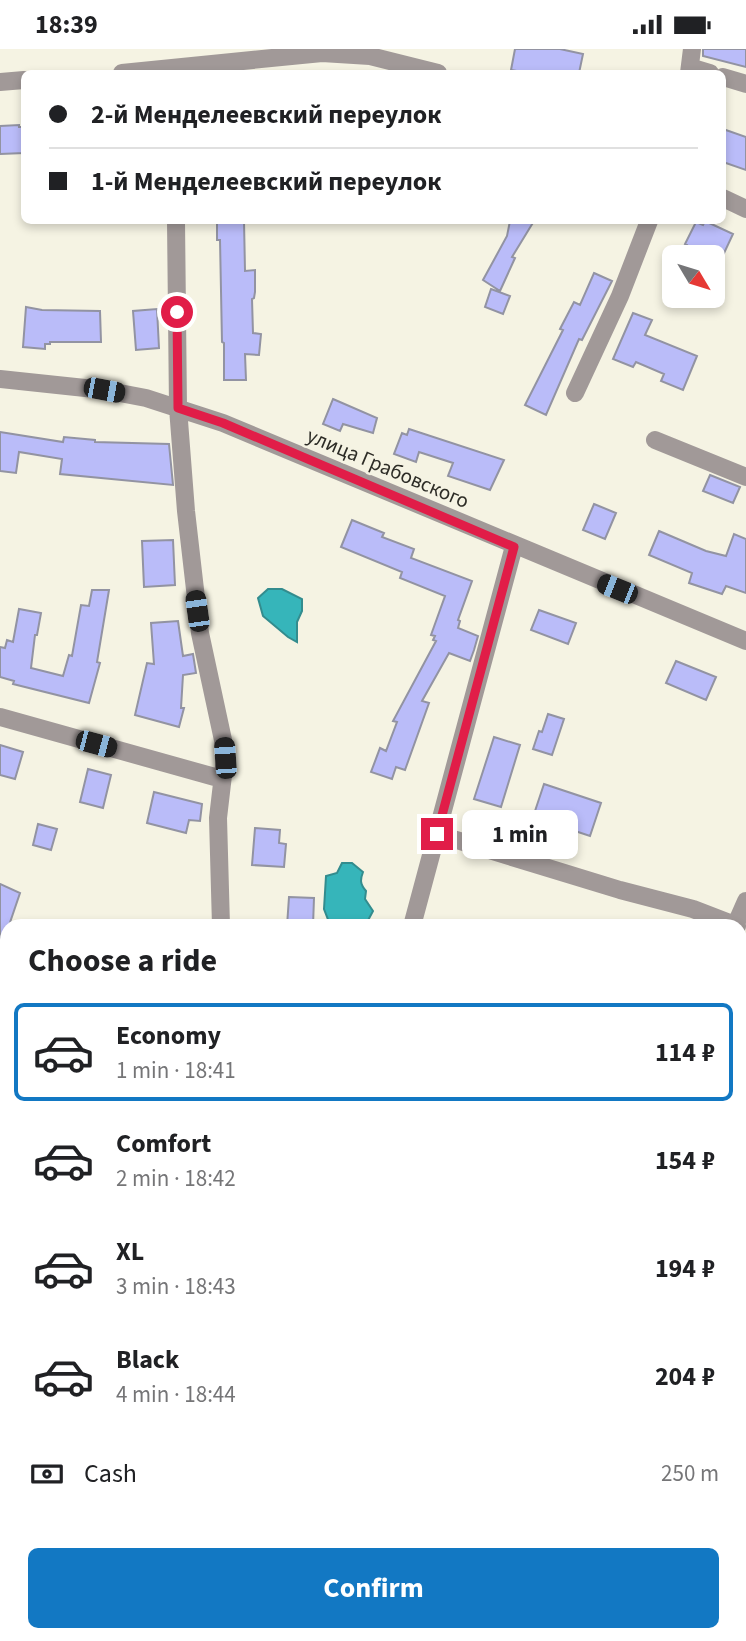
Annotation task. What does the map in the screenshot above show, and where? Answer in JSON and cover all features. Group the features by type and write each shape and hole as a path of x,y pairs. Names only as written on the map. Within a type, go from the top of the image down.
{"street":[{"path":"689,70 692,49"},
{"path":"182,70 322,51 370,56 426,70"},
{"path":"726,78 746,84"},
{"path":"0,82 21,80"},
{"path":"726,199 746,209"},
{"path":"176,224 178,408 194,589 225,758 218,818 221,919"},
{"path":"575,393 620,296 648,224"},
{"name":"улица Грабовского","path":"0,379 104,390 178,408 223,423 514,547 746,641"},
{"path":"655,440 746,477"},
{"path":"414,919 514,547"},
{"path":"0,717 222,779"},
{"path":"437,834 607,886 693,909 719,919"},
{"path":"740,919 746,901"}],"water":[{"path":"268,589 282,589 302,599 302,611 297,622 297,642 263,616 258,598"},
{"path":"342,863 352,863 363,872 361,882 366,891 365,899 373,911 369,919 328,919 324,909 326,876 337,873"}],"building":[{"path":"515,49 560,49 583,54 580,70 511,70"},
{"path":"703,49 746,49 746,67 703,56"},
{"path":"0,126 21,127 21,153 0,154"},
{"path":"726,130 746,137 746,170 726,163"},
{"path":"217,224 244,224 245,271 255,270 253,333 261,334 259,355 245,354 246,380 224,380 220,240 217,240"},
{"path":"509,224 532,224 512,257 515,258 500,291 483,280 507,236"},
{"path":"695,224 711,224 733,234 725,251 725,245 685,244"},
{"path":"594,273 612,281 582,340 579,339 546,415 525,405 574,302 580,305"},
{"path":"491,289 510,296 503,314 485,307"},
{"path":"26,307 42,310 100,311 101,342 50,342 45,344 45,349 23,347"},
{"path":"157,309 159,348 136,350 133,311"},
{"path":"633,313 652,320 645,335 697,356 683,390 661,381 664,374 636,362 633,367 613,359"},
{"path":"333,399 377,418 373,433 343,424 340,431 323,424"},
{"path":"409,429 504,460 490,490 448,476 453,463 419,452 416,462 394,454 402,433 407,435"},
{"path":"0,432 63,442 64,437 95,442 169,444 173,485 60,474 62,459 19,452 16,473 0,471"},
{"path":"710,475 740,487 733,503 703,491"},
{"path":"594,504 616,513 605,539 583,530"},
{"path":"352,520 384,533 382,537 414,549 411,558 472,581 458,620 458,628 478,636 470,661 449,653 422,701 429,703 405,770 396,767 392,779 371,772 380,748 386,751 397,722 393,721 436,641 433,640 435,636 431,635 445,596 400,578 402,572 341,547"},
{"path":"659,531 706,551 726,556 734,534 746,539 746,593 726,586 722,594 689,583 692,573 649,555"},
{"path":"173,540 175,585 144,587 142,541"},
{"path":"92,590 109,590 97,662 100,663 89,703 13,684 14,681 0,677 0,647 5,648 7,640 13,642 19,609 41,613 31,668 63,676 69,655 72,656 81,605 89,606"},
{"path":"539,610 576,623 568,644 531,630"},
{"path":"178,621 183,656 193,654 196,673 183,675 181,708 184,708 179,727 135,715 147,663 154,664 151,623"},
{"path":"676,661 716,677 706,700 666,683"},
{"path":"548,714 564,719 552,755 533,749"},
{"path":"494,737 520,745 501,807 474,799"},
{"path":"0,745 23,752 15,779 0,775"},
{"path":"88,769 111,775 103,808 80,802"},
{"path":"544,784 601,803 590,836 533,817"},
{"path":"154,792 202,804 200,821 189,820 186,833 147,823"},
{"path":"38,824 57,829 51,850 33,845"},
{"path":"255,828 280,830 279,843 286,844 284,867 252,865"},
{"path":"0,884 20,893 11,919 0,919"},
{"path":"289,897 314,898 313,919 287,919"}],"route":[{"path":"177,312 178,408 223,423 514,547 437,834"}]}
